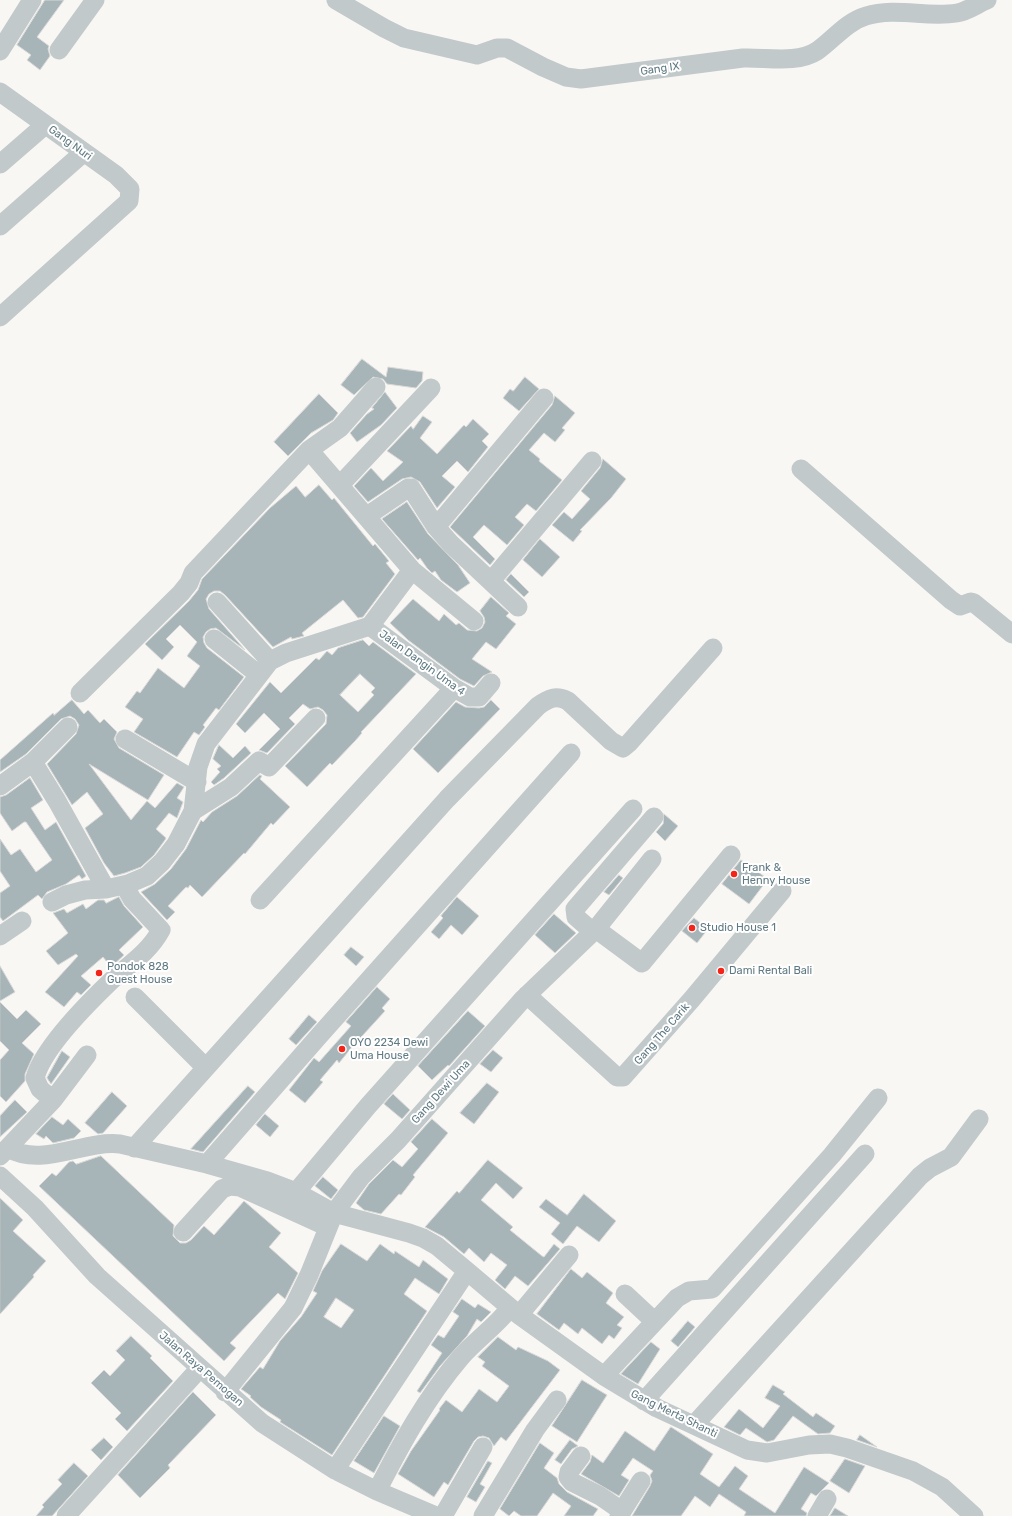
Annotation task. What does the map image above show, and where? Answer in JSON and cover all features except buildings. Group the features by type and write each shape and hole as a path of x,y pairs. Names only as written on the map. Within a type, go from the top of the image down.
{"street":[{"path":"0,50 32,0"},
{"path":"60,50 95,0"},
{"name":"Gang IX","path":"336,0 404,38 477,55 497,48 507,48 543,67 572,78 589,78 708,62 769,50 793,59 816,51 849,24 867,16 900,11 955,13 966,11 987,0"},
{"name":"Gang Nuri","path":"0,92 83,153 116,175 130,189 129,201 0,317"},
{"path":"0,164 45,125"},
{"path":"0,226 83,153"},
{"path":"80,693 181,593 189,583 193,573 309,450 340,428 376,387"},
{"path":"340,485 431,388"},
{"path":"436,527 544,398"},
{"path":"309,450 412,570 474,621"},
{"path":"490,581 592,461"},
{"path":"801,469 951,600 960,606 971,602 974,603 1012,634"},
{"path":"367,516 408,488 411,488 436,527 451,544 518,607"},
{"path":"52,902 66,895 85,890 106,889 128,884 147,876 162,862 176,844 193,811 198,767 206,744 265,668 286,653 370,626 412,570"},
{"path":"217,602 265,668"},
{"name":"Jalan Dangin Uma 4","path":"370,626 454,688 470,697 477,698 482,695 491,683"},
{"path":"214,639 265,668"},
{"path":"134,1148 205,1067 447,799 538,706 549,698 560,697 568,701 611,741 622,748 629,743 713,648"},
{"path":"260,900 454,688"},
{"path":"193,811 231,787 259,760 269,767 316,718"},
{"path":"0,786 33,762 68,727"},
{"path":"125,739 197,782"},
{"path":"207,1164 318,1037 572,753"},
{"path":"33,762 57,801 106,889"},
{"path":"296,1192 368,1106 633,809"},
{"path":"654,817 575,909 574,913 576,917 642,963 731,855"},
{"name":"Gang Dewi Uma","path":"225,1392 293,1308 331,1220 360,1177 402,1134 527,995 594,930 652,859"},
{"path":"53,1100 36,1084 35,1078 37,1070 51,1049 79,1014 112,981 147,950 161,930 132,899 127,890 128,884"},
{"name":"Gang The Carik","path":"527,995 617,1077 623,1077 692,999 782,891"},
{"path":"0,936 22,921"},
{"path":"135,997 205,1067"},
{"path":"4,1152 53,1100 87,1055"},
{"path":"604,1376 677,1298 689,1291 712,1289 827,1161 878,1098"},
{"path":"694,1425 920,1176 930,1168 951,1157 979,1119"},
{"path":"4,1152 27,1156 107,1143 134,1148 207,1164 267,1181 296,1192 331,1220"},
{"path":"644,1401 865,1154"},
{"name":"Jalan Raya Pemogan","path":"4,1184 55,1228 97,1276 225,1392 280,1436 336,1470 377,1491 436,1516"},
{"path":"183,1232 222,1189 230,1186 240,1187 331,1220"},
{"name":"Gang Merta Shanti","path":"331,1220 409,1233 423,1238 437,1246 463,1276 509,1313 604,1376 644,1401 747,1450 767,1453 830,1444 847,1448 913,1472 942,1487 974,1516"},
{"path":"377,1491 413,1423 434,1392 461,1357 569,1255"},
{"path":"336,1470 463,1276"},
{"path":"625,1294 654,1321"},
{"path":"66,1516 200,1368"},
{"path":"483,1516 535,1430 557,1400"},
{"path":"443,1516 483,1447"},
{"path":"581,1456 569,1472 568,1477 572,1482 600,1496 621,1513 641,1481"},
{"path":"817,1516 828,1499"}],"place":[{"name":"Frank & Henny House","path":"734,874"},
{"name":"Studio House 1","path":"692,928"},
{"name":"Dami Rental Bali","path":"721,971"},
{"name":"Pondok 828 Guest House","path":"99,973"},
{"name":"OYO 2234 Dewi Uma House","path":"342,1049"}]}
